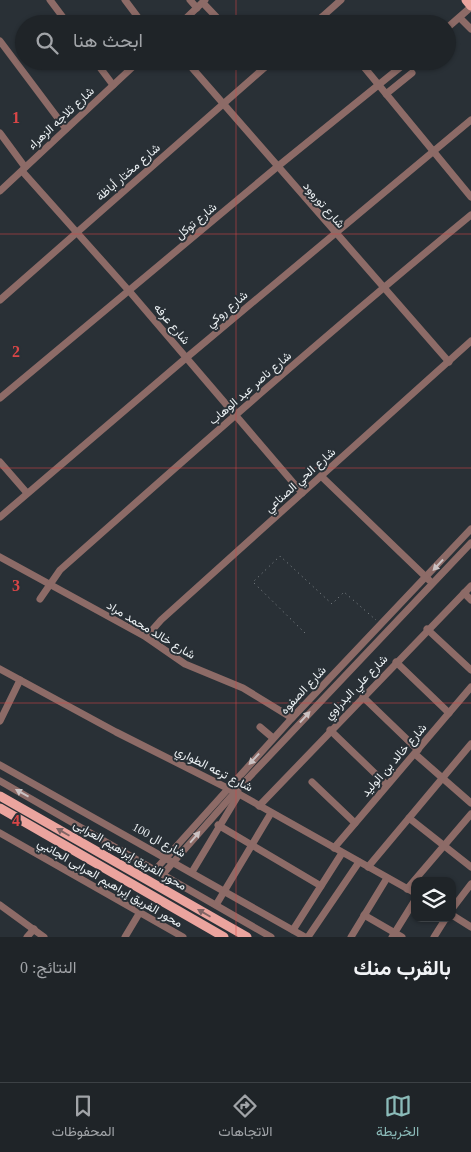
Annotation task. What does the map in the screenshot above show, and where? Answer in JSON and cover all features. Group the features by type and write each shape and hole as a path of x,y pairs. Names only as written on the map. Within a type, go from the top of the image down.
{"main road":[{"path":"466,0 471,7"},
{"name":"محور الفريق إبراهيم العرابى","path":"0,796 246,937"},
{"name":"محور الفريق إبراهيم العرابى","path":"0,808 224,937"}],"street":[{"path":"50,0 61,15"},
{"path":"125,0 136,15"},
{"path":"190,0 197,8"},
{"path":"324,15 341,0"},
{"path":"190,15 204,1 216,15"},
{"path":"456,21 471,7"},
{"path":"460,18 471,29"},
{"path":"0,41 15,61"},
{"path":"22,70 66,129"},
{"path":"102,70 113,85"},
{"name":"شارع ثلاجه الزهراء","path":"0,191 129,70"},
{"name":"شارع توروود","path":"194,70 334,234 449,362"},
{"name":"شارع مختار أباظة","path":"0,300 224,103 256,70"},
{"path":"366,70 471,197"},
{"name":"شارع توكل","path":"0,398 130,292 277,167 397,70"},
{"path":"386,94 412,73"},
{"name":"شارع روكي","path":"0,517 186,358 471,120"},
{"name":"شارع عرفه","path":"0,133 23,169 302,493"},
{"name":"شارع ناصر عبد الوهاب","path":"40,599 60,570 234,415 382,288 471,216"},
{"name":"شارع الحي الصناعي","path":"146,637 161,620 471,342"},
{"path":"0,462 27,493"},
{"path":"321,476 433,583"},
{"name":"شارع الصفوه","path":"155,870 273,738 471,529"},
{"name":"شارع الصفوه","path":"163,874 471,543"},
{"name":"شارع خالد محمد مراد","path":"0,557 146,637 174,658 243,688 292,718"},
{"name":"شارع علي البدراوي","path":"259,806 427,629 471,586"},
{"path":"464,593 471,600"},
{"path":"427,629 471,670"},
{"path":"171,667 174,658"},
{"path":"396,662 449,713"},
{"name":"شارع ترعه الطواري","path":"0,670 116,732 228,788 411,891"},
{"path":"0,721 20,680"},
{"name":"شارع خالد بن الوليد","path":"334,848 471,687"},
{"path":"363,697 442,778 471,803"},
{"path":"260,727 273,738"},
{"path":"330,730 387,785"},
{"path":"368,867 471,744"},
{"name":"شارع ال 100","path":"0,765 306,937"},
{"path":"0,781 271,937"},
{"path":"312,782 354,823"},
{"path":"192,872 237,793"},
{"path":"216,905 250,844 271,813"},
{"path":"407,889 471,814"},
{"path":"409,818 471,867"},
{"path":"218,825 321,886"},
{"name":"محور الفريق إبراهيم العرابى الجانبي","path":"0,833 183,937"},
{"path":"293,930 342,853"},
{"path":"306,937 359,862"},
{"path":"351,937 387,878"},
{"path":"456,904 471,884"},
{"path":"0,906 44,937"},
{"path":"393,935 411,906"},
{"path":"125,937 140,912"},
{"path":"364,916 393,935 402,937"},
{"path":"456,917 471,927"},
{"path":"434,937 443,922"},
{"path":"28,937 34,929"}],"path":[{"path":"305,633 253,582 280,556 332,604 344,592 380,624"}]}
